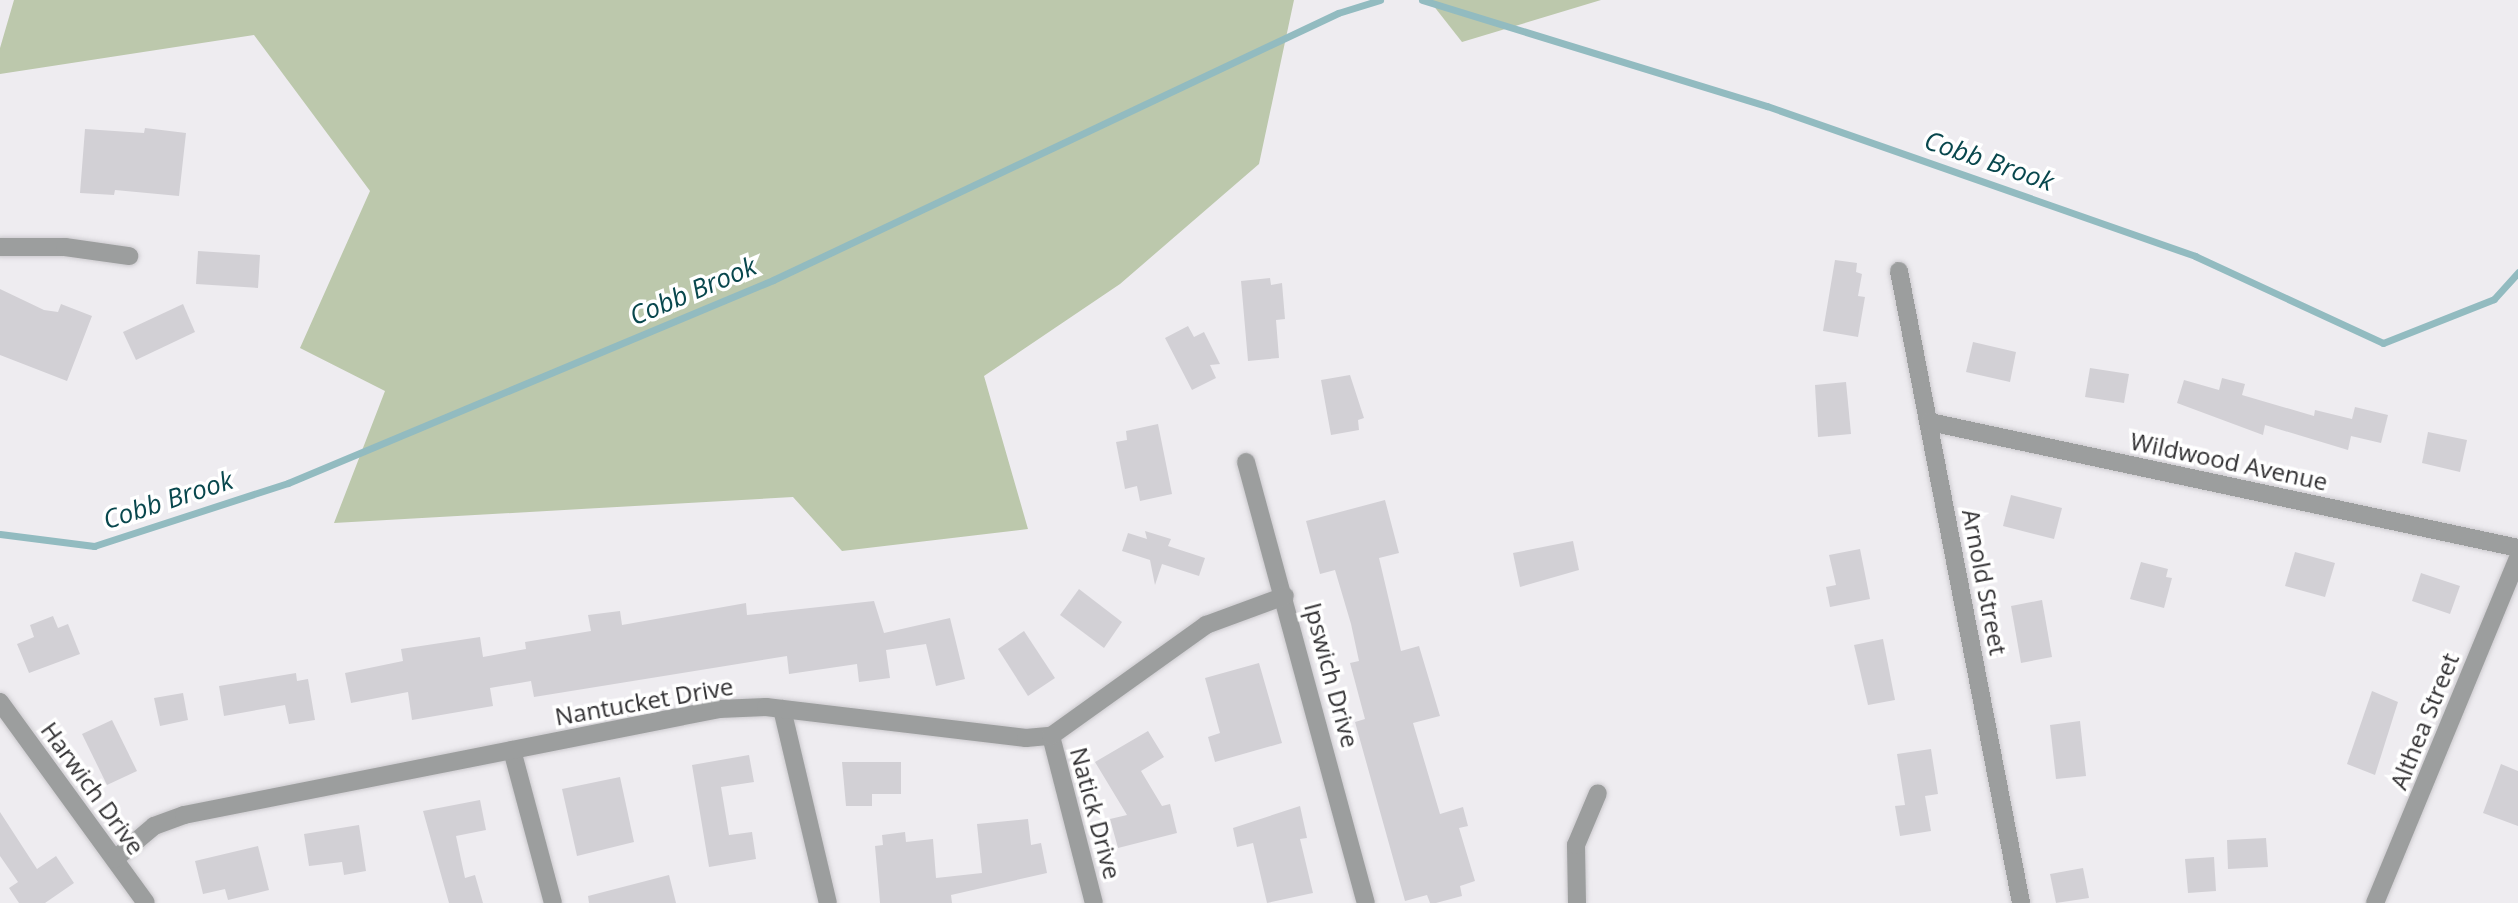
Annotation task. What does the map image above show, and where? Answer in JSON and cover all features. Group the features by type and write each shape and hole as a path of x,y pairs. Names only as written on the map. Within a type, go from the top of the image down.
{"street":[{"path":"0,247 65,247 129,256"},
{"name":"Arnold Street","path":"1899,271 2021,903"},
{"name":"Wildwood Avenue","path":"1930,422 2518,548"},
{"name":"Ipswich Drive","path":"1246,462 1285,596 1366,903"},
{"name":"Althea Street","path":"2375,903 2518,558"},
{"path":"1051,736 1206,625 1285,596"},
{"name":"Harwich Drive","path":"0,702 146,903"},
{"name":"Nantucket Drive","path":"115,859 154,826 184,815 719,709 782,709 1026,737 1051,736"},
{"path":"782,709 828,903"},
{"name":"Natick Drive","path":"1051,736 1094,903"},
{"path":"512,750 553,903"},
{"path":"1577,903 1576,845 1598,793"}],"green space":[{"path":"14,0 1294,0 1259,164 1120,284 984,376 1028,529 842,551 793,497 334,523 385,391 300,348 370,191 254,35 0,74 0,48"},
{"path":"1429,0 1601,0 1462,42"}],"building":[{"path":"145,128 186,133 179,196 115,190 114,195 80,193 85,129 144,133"},
{"path":"198,251 260,255 258,288 196,284"},
{"path":"1835,260 1857,263 1856,272 1862,274 1858,296 1865,297 1858,337 1823,331"},
{"path":"1270,278 1271,285 1282,283 1285,319 1276,320 1279,358 1248,361 1241,281"},
{"path":"0,289 44,310 58,312 61,304 92,316 67,381 0,355"},
{"path":"183,304 195,332 136,360 123,332"},
{"path":"1188,326 1194,337 1204,332 1220,364 1210,365 1216,378 1192,390 1165,338"},
{"path":"1973,342 2016,352 2010,382 1966,372"},
{"path":"2090,368 2129,374 2124,403 2085,397"},
{"path":"1350,375 1364,418 1358,420 1359,430 1331,435 1321,380"},
{"path":"2222,378 2245,384 2242,395 2314,416 2315,410 2352,419 2355,407 2388,415 2381,443 2351,436 2348,450 2265,425 2263,435 2177,403 2184,380 2219,390"},
{"path":"1846,382 1851,434 1818,437 1815,385"},
{"path":"1158,424 1172,494 1140,501 1137,486 1125,489 1116,442 1127,440 1126,431"},
{"path":"2428,432 2467,440 2460,472 2422,463"},
{"path":"2011,495 2062,508 2054,539 2003,526"},
{"path":"1385,500 1399,553 1379,558 1401,651 1419,646 1440,716 1413,723 1440,814 1463,807 1468,826 1459,828 1475,881 1460,886 1462,896 1436,903 1430,903 1427,895 1405,901 1355,722 1365,719 1350,663 1359,661 1351,624 1335,570 1320,574 1306,521"},
{"path":"1145,531 1171,539 1168,546 1205,558 1199,576 1162,564 1155,585 1150,560 1122,551 1128,533 1147,539"},
{"path":"1573,541 1579,570 1520,587 1513,553"},
{"path":"1860,549 1870,599 1830,607 1826,587 1836,585 1829,555"},
{"path":"2295,552 2335,563 2325,597 2285,586"},
{"path":"2141,562 2168,569 2166,577 2172,578 2164,608 2130,599"},
{"path":"2421,573 2460,586 2450,614 2412,601"},
{"path":"1079,589 1122,622 1104,648 1060,615"},
{"path":"2042,600 2052,657 2021,663 2011,606"},
{"path":"874,601 884,633 950,618 965,679 936,686 926,644 886,650 890,678 859,682 857,664 789,674 787,656 534,697 531,681 490,688 493,706 412,720 408,692 351,703 345,673 403,661 401,649 480,637 483,657 526,649 525,642 591,631 588,615 620,611 622,625 746,603 747,615"},
{"path":"53,616 58,628 68,624 80,654 29,673 17,644 34,637 30,625"},
{"path":"1024,631 1055,678 1028,696 998,649"},
{"path":"1883,639 1895,700 1868,705 1854,645"},
{"path":"1259,663 1282,743 1215,762 1208,737 1220,733 1205,678"},
{"path":"296,673 297,681 308,679 315,720 289,724 285,705 224,716 219,686"},
{"path":"2372,691 2398,702 2375,775 2347,764"},
{"path":"183,693 188,720 160,726 154,698"},
{"path":"112,720 137,771 107,785 82,734"},
{"path":"2080,721 2086,776 2056,779 2050,725"},
{"path":"1148,731 1164,757 1141,771 1162,806 1170,804 1177,833 1118,848 1110,819 1127,815 1095,762"},
{"path":"1931,749 1938,794 1925,796 1931,831 1900,836 1895,806 1905,805 1897,754"},
{"path":"749,755 754,782 721,787 729,835 752,832 756,859 709,867 692,765"},
{"path":"842,762 901,762 901,794 872,794 872,806 846,806"},
{"path":"2501,764 2518,771 2518,826 2483,813"},
{"path":"620,777 634,842 577,856 562,789"},
{"path":"480,800 486,830 456,836 465,878 475,875 483,903 449,903 423,811"},
{"path":"1300,806 1307,838 1300,839 1313,893 1267,903 1253,843 1237,847 1233,828"},
{"path":"0,812 37,869 56,856 74,883 45,903 19,903 9,888 18,882 0,856"},
{"path":"1028,819 1031,845 1041,843 1047,873 951,895 952,903 880,903 875,846 883,845 882,835 905,832 906,842 933,839 936,878 982,873 977,824"},
{"path":"359,825 366,871 344,875 342,862 309,866 304,834"},
{"path":"2266,838 2268,867 2228,869 2227,840"},
{"path":"258,846 269,890 228,900 225,889 203,894 195,861"},
{"path":"2214,857 2216,891 2188,893 2185,859"},
{"path":"2083,868 2089,898 2056,903 2050,874"},
{"path":"669,875 676,903 589,903 588,896"}],"waterway":[{"name":"Cobb Brook","path":"0,534 94,546 288,483 773,280 1338,13 1380,0"},
{"name":"Cobb Brook","path":"1422,0 1767,106 2195,256 2383,343 2494,299 2518,272"}]}
